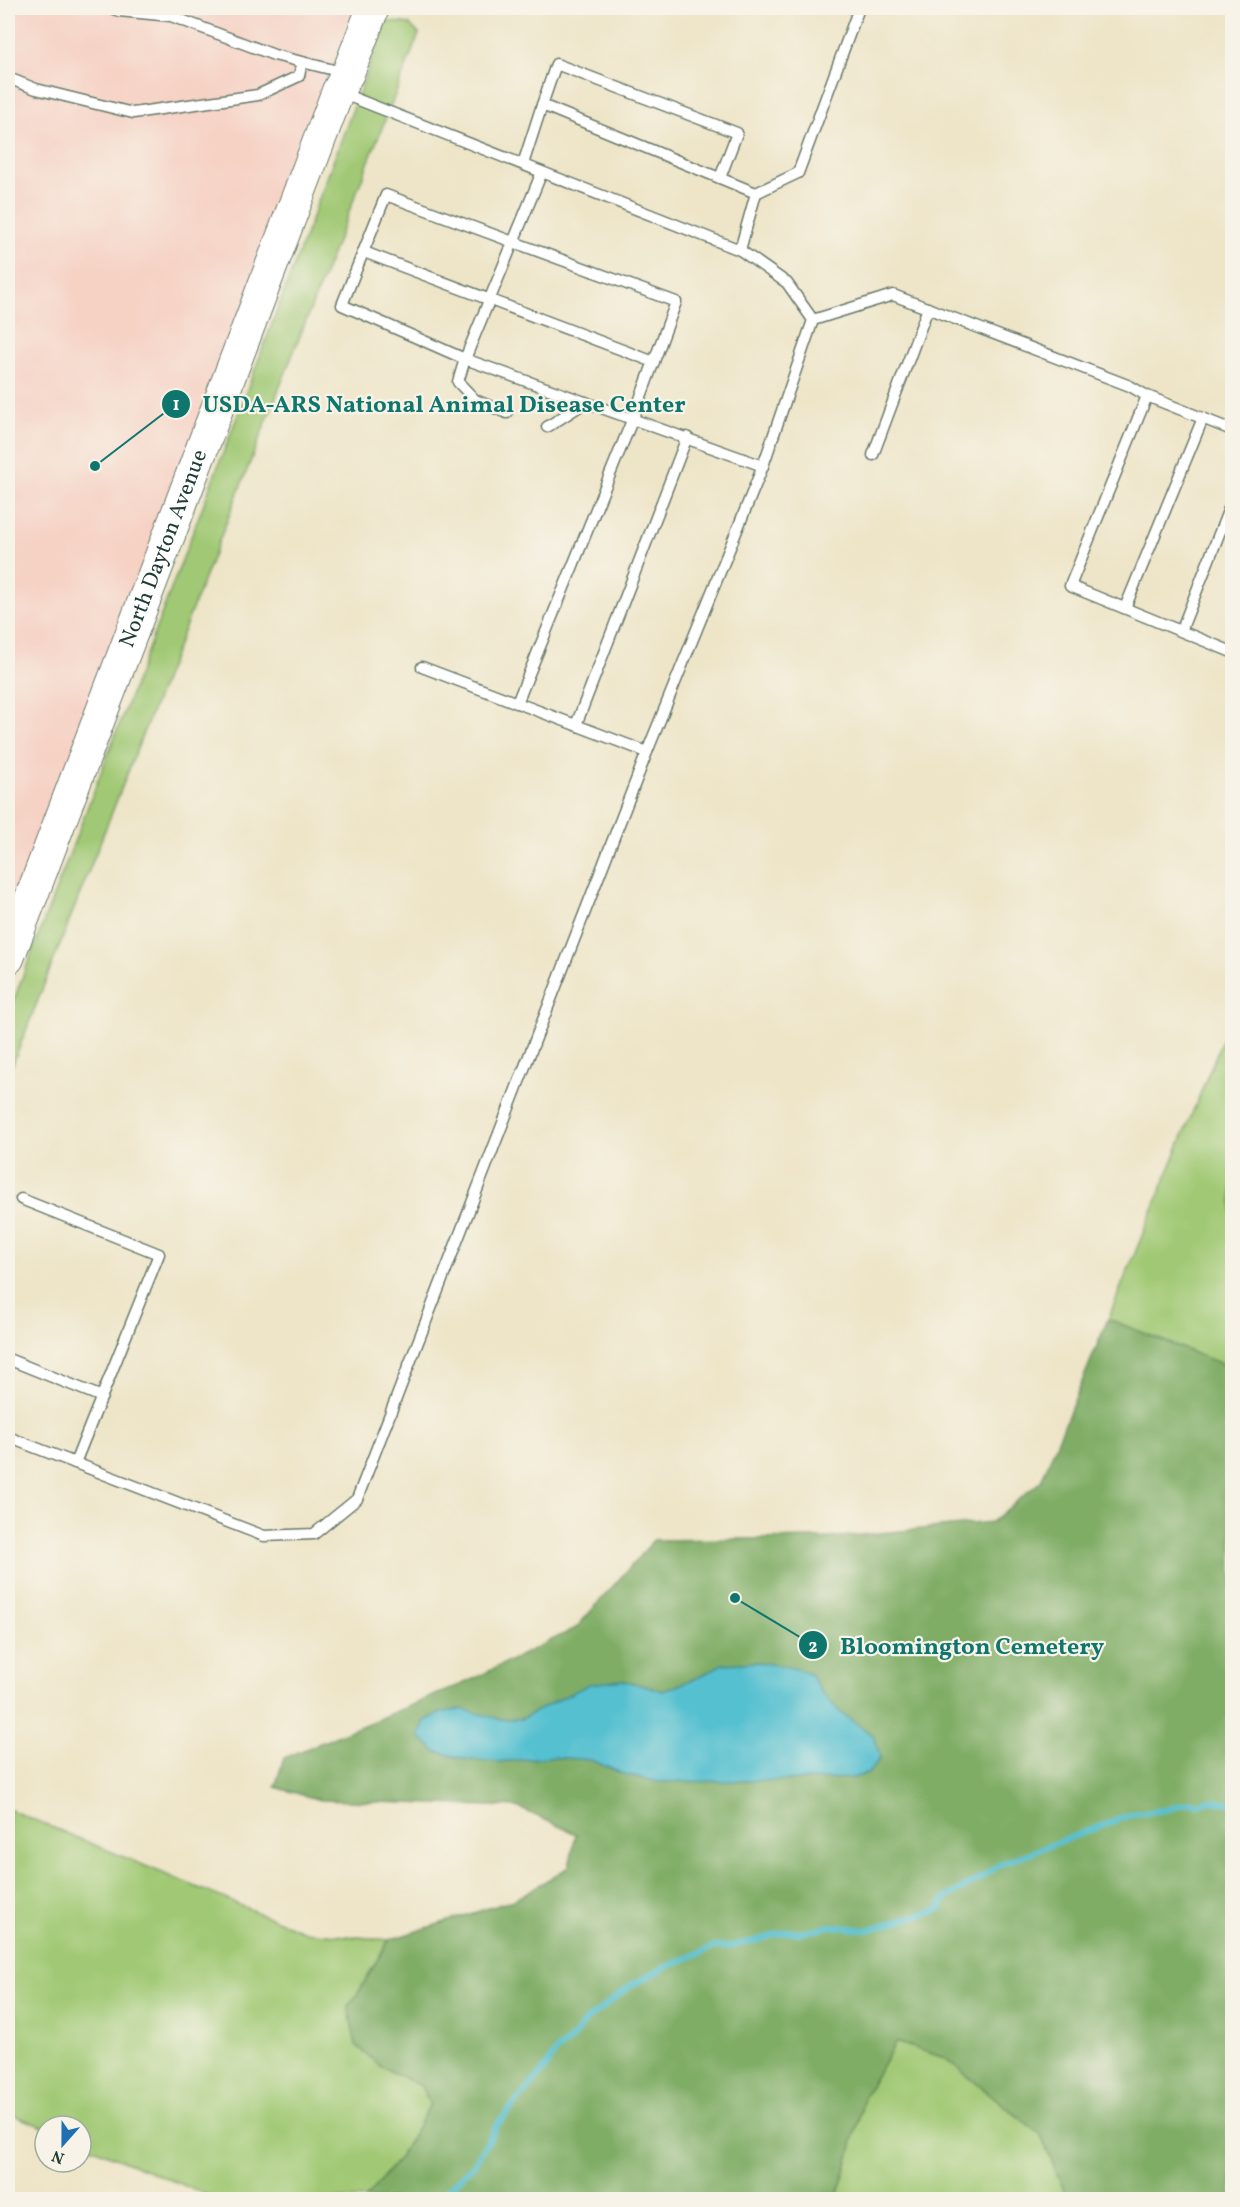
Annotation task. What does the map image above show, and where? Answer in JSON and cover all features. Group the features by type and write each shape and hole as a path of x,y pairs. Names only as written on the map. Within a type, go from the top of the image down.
{"main road":[{"name":"North Dayton Avenue","path":"8,958 373,8"}],"lane":[{"path":"111,8 119,11 171,16 274,55 302,62 523,164 740,250 787,283 813,320"},
{"path":"542,105 756,193 798,173 859,8"},
{"path":"8,78 36,89 133,113 258,95 299,76 302,62"},
{"path":"523,164 556,64 737,133 720,178"},
{"path":"507,413 475,400 458,382 465,359 542,172"},
{"path":"740,250 756,193"},
{"path":"518,703 633,418 676,302 386,195 342,305 465,359 586,402 633,418 687,437 764,466"},
{"path":"364,252 654,362"},
{"path":"813,320 893,295 1130,386 1147,396 1233,430"},
{"path":"873,455 928,308"},
{"path":"8,1437 264,1536 314,1534 357,1499 647,752 764,466 813,320"},
{"path":"1147,396 1070,586 1233,652"},
{"path":"547,428 586,402"},
{"path":"1125,608 1203,418"},
{"path":"576,725 687,437"},
{"path":"1181,631 1233,501"},
{"path":"422,667 647,752"},
{"path":"21,1199 159,1254 75,1463"},
{"path":"8,1359 102,1397"}],"shaded area":[{"path":"8,8 359,8 8,924"}],"green space":[{"path":"386,21 409,24 419,34 8,1076 8,1015"},
{"path":"1232,1016 1232,1368 1108,1319"},
{"path":"1108,1319 1232,1368 1232,2199 1068,2199 1040,2134 945,2058 896,2042 865,2094 836,2199 365,2199 399,2158 430,2105 421,2086 380,2066 356,2045 348,2006 357,1995 389,1940 514,1900 569,1867 576,1834 517,1807 320,1800 275,1787 284,1758 467,1682 576,1628 654,1540 830,1538 992,1522 1041,1481"},
{"path":"8,1809 305,1932 389,1940 357,1995 348,2006 380,2066 421,2086 430,2105 399,2158 365,2199 217,2199 93,2148 93,2114 33,2114 33,2123 8,2113"},
{"path":"896,2042 945,2058 1040,2134 1068,2199 836,2200 865,2094"}],"water":[{"path":"758,1662 794,1668 810,1674 820,1691 840,1712 874,1736 880,1758 869,1773 853,1778 813,1780 659,1782 623,1774 591,1760 549,1757 499,1762 464,1759 435,1751 419,1736 425,1721 440,1713 461,1709 500,1719 521,1719 589,1684 622,1680 663,1691 699,1677 722,1664"}],"waterway":[{"path":"437,2200 473,2166 499,2122 544,2070 557,2050 570,2041 585,2022 630,1986 664,1968 714,1947 755,1941 788,1931 799,1933 831,1926 867,1930 940,1909 944,1899 1001,1864 1133,1814 1166,1810 1191,1802 1197,1805 1208,1801 1232,1803"}],"place":[{"name":"USDA-ARS National Animal Disease Center","path":"95,466"},
{"name":"Bloomington Cemetery","path":"735,1598"}]}
